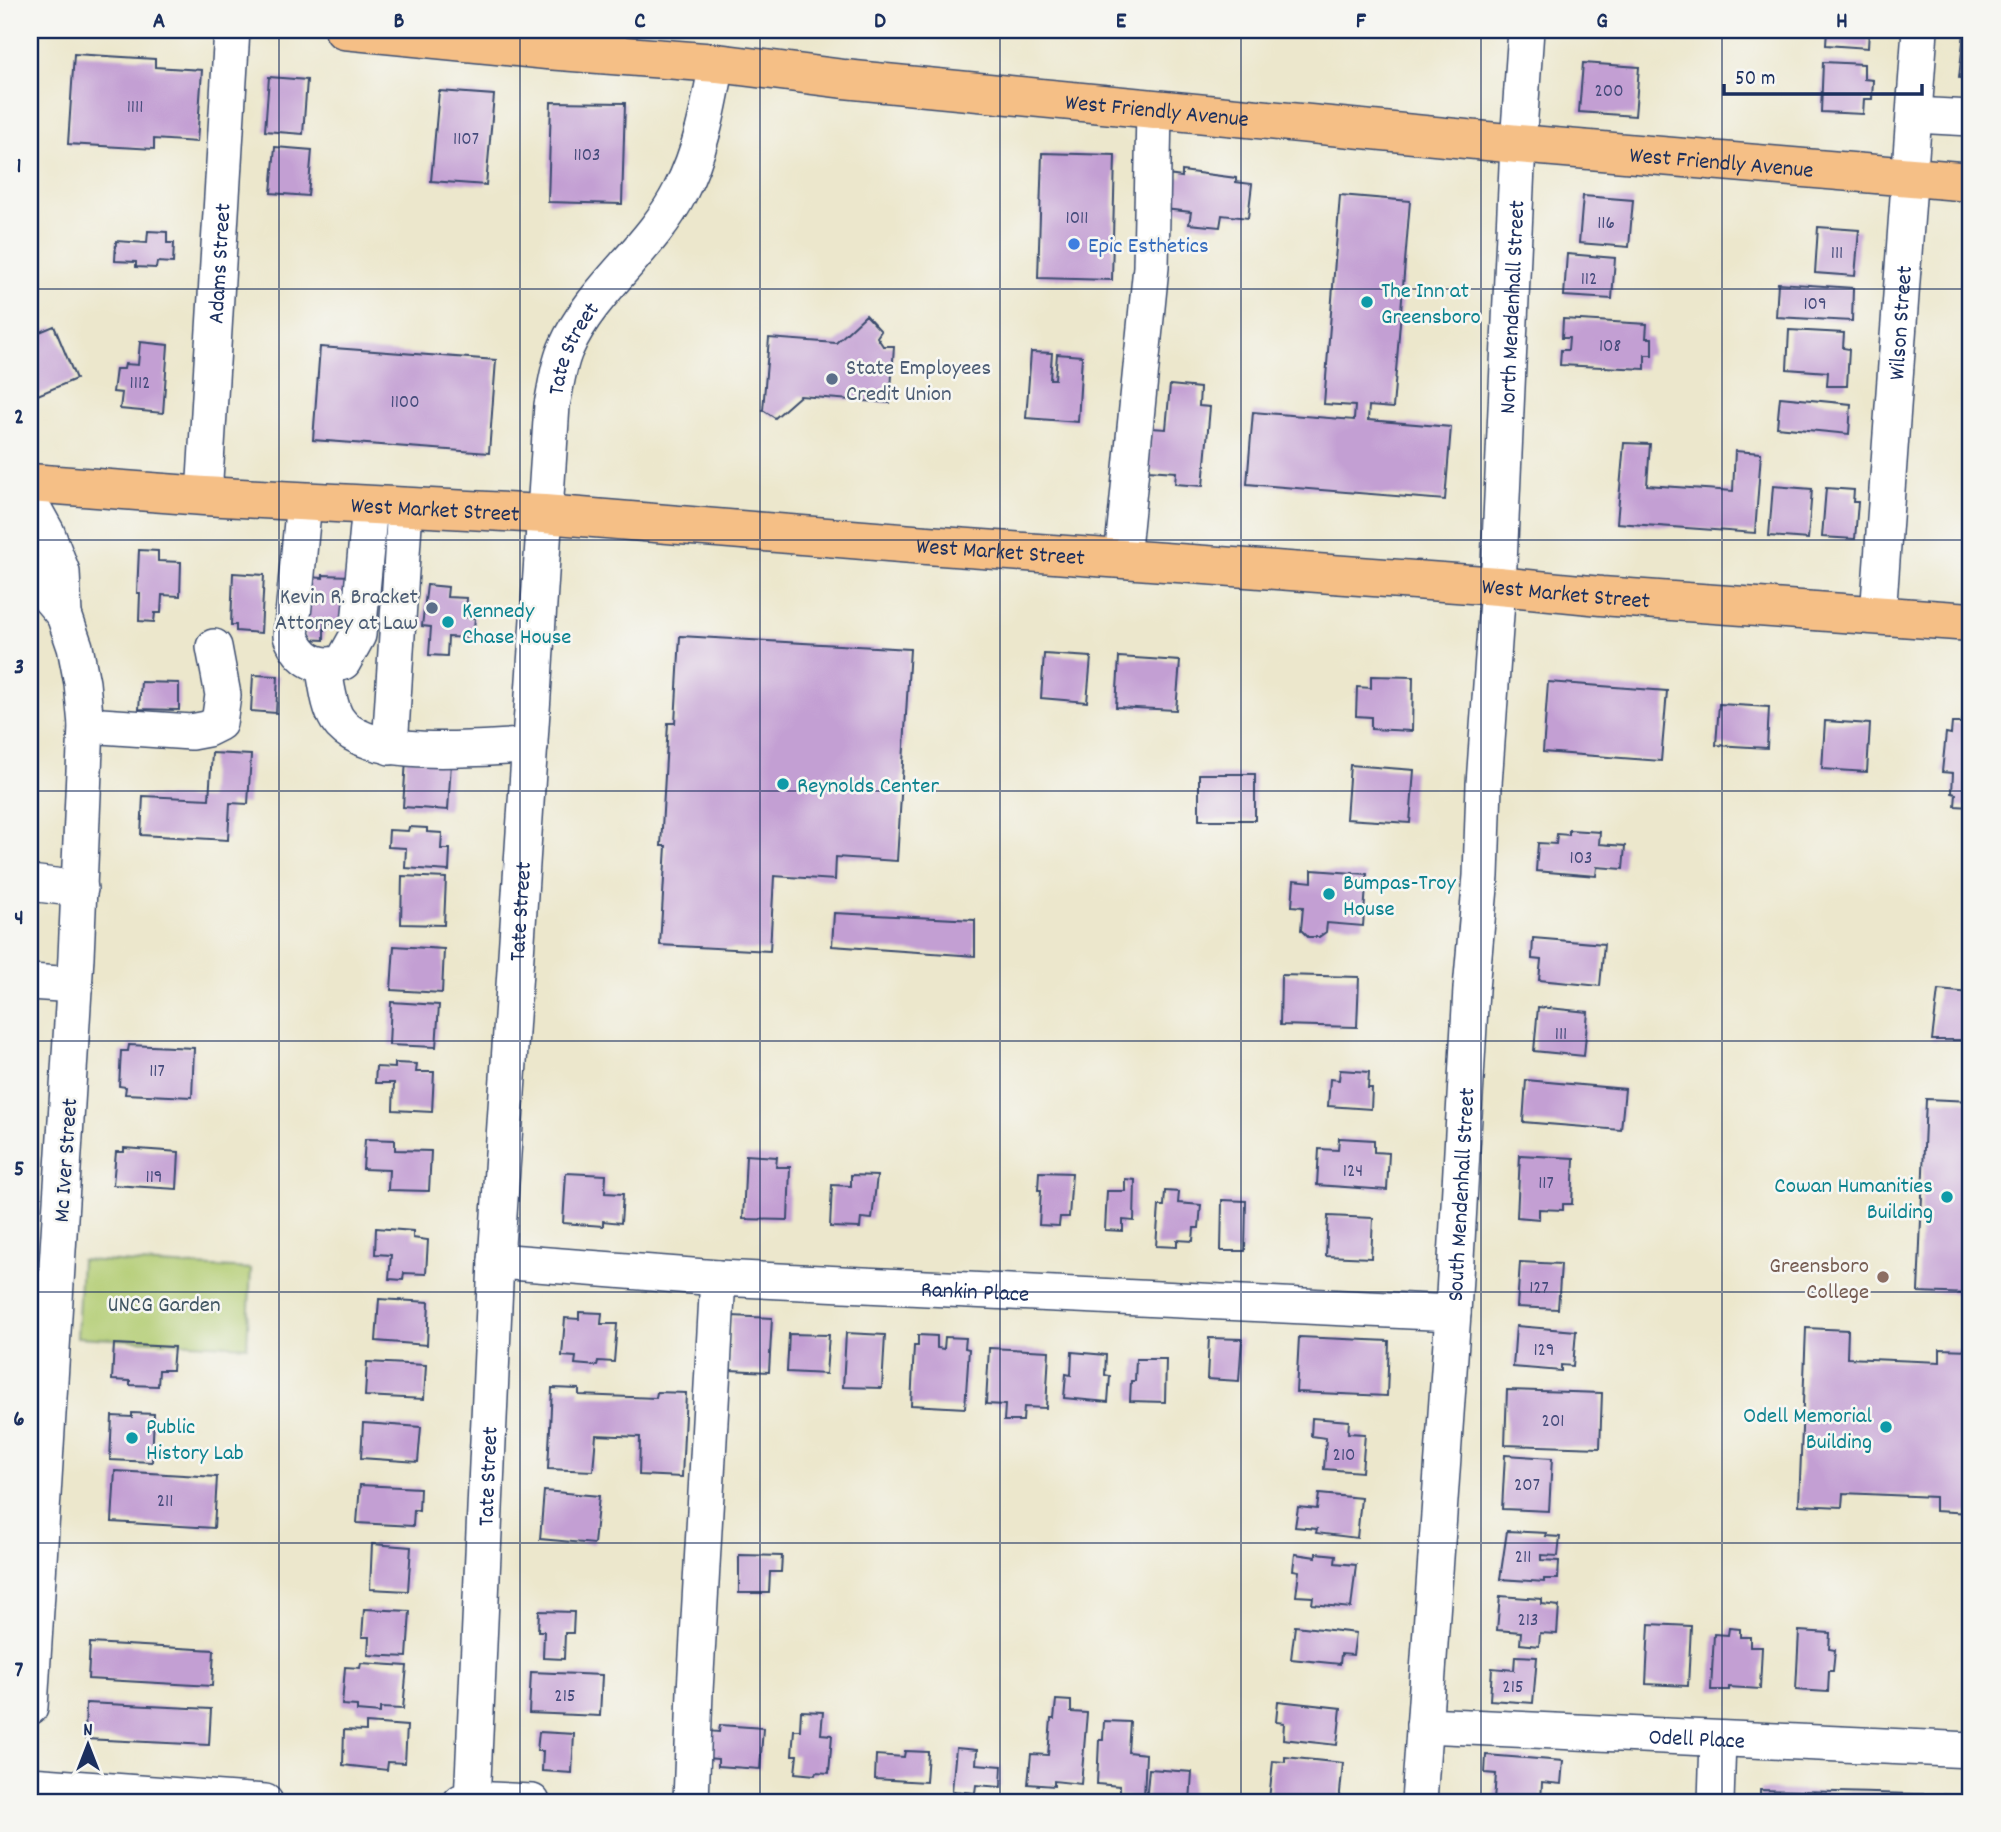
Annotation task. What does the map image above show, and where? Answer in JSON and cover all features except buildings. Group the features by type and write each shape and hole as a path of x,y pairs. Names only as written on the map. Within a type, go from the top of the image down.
{"main road":[{"name":"West Friendly Avenue","path":"344,30 717,63 844,79 1518,144 1971,182"},
{"name":"West Market Street","path":"30,483 204,496 544,514 1971,622"}],"street":[{"name":"Adams Street","path":"204,496 232,30"},
{"name":"North Mendenhall Street","path":"1499,586 1518,144 1526,30"},
{"name":"Wilson Street","path":"1878,616 1920,30"},
{"name":"Tate Street","path":"468,1801 496,1261 552,405 565,348 592,306 655,230 680,193 694,161 709,107 717,63"},
{"path":"1122,559 1151,267 1154,109"},
{"path":"1914,115 1971,118"},
{"path":"304,501 291,636 297,651 323,666 343,663 358,635 387,506"},
{"name":"Mc Iver Street","path":"30,502 47,533 62,572 64,615 75,647 86,725 75,985 30,1707"},
{"path":"387,506 390,747"},
{"name":"Mc Iver Street","path":"30,572 64,615"},
{"name":"South Mendenhall Street","path":"1419,1802 1499,586"},
{"path":"86,725 191,732 208,729 219,723 223,695 214,647"},
{"path":"323,666 336,718 352,735 390,747 423,749 530,746"},
{"path":"30,883 80,888"},
{"path":"30,982 75,985"},
{"name":"Rankin Place","path":"496,1261 718,1278 1452,1312"},
{"path":"691,1802 718,1278"},
{"name":"Odell Place","path":"1424,1725 1971,1750"},
{"path":"1716,1802 1718,1739"},
{"path":"30,1785 219,1801 265,1802"},
{"path":"468,1801 532,1802"}],"green space":[{"name":"UNCG Garden","path":"81,1260 251,1269 247,1346 77,1337"}],"place":[{"name":"Epic Esthetics","path":"1074,244"},
{"name":"The Inn at Greensboro","path":"1367,302"},
{"name":"State Employees Credit Union","path":"832,379"},
{"name":"Kevin R. Bracket Attorney at Law","path":"432,608"},
{"name":"Kennedy Chase House","path":"448,622"},
{"name":"Reynolds Center","path":"783,784"},
{"name":"Bumpas-Troy House","path":"1329,894"},
{"name":"Cowan Humanities Building","path":"1947,1197"},
{"name":"Greensboro College","path":"1883,1277"},
{"name":"Odell Memorial Building","path":"1886,1427"},
{"name":"Public History Lab","path":"132,1438"}]}
